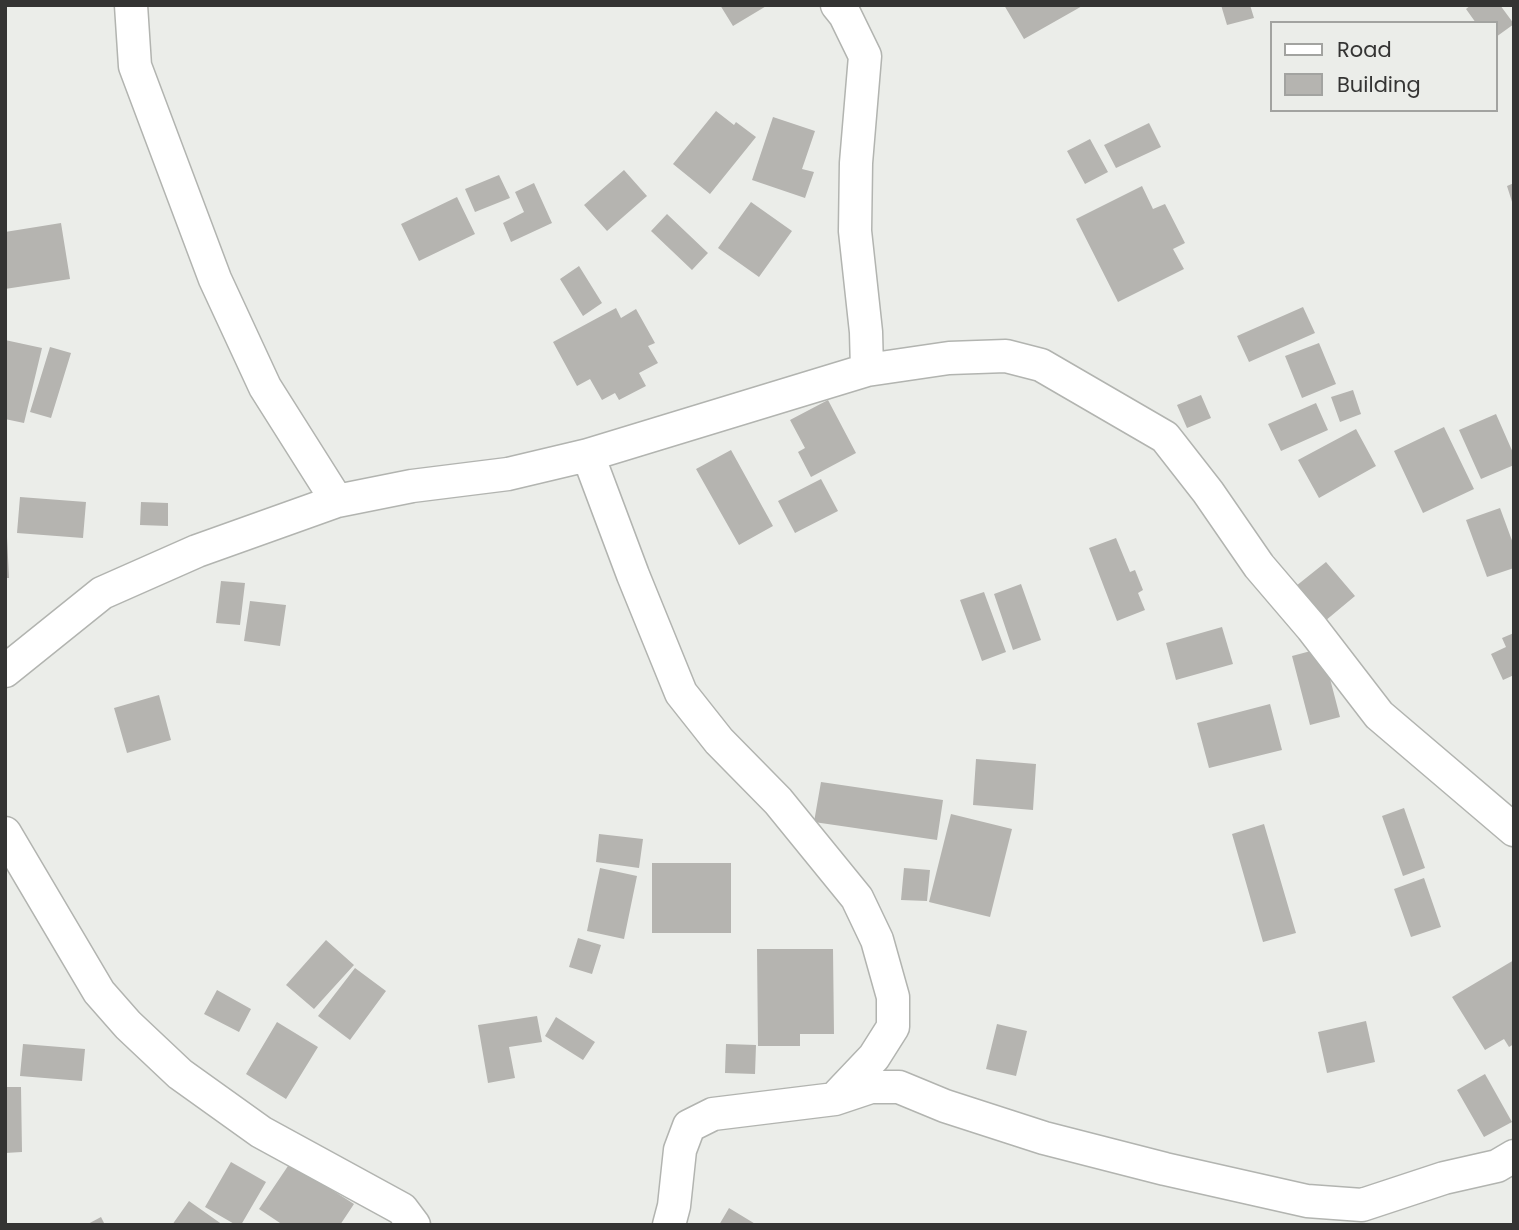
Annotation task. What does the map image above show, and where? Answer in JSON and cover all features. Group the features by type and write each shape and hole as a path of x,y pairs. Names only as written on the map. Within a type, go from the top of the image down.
{"street":[{"path":"131,5 135,66 215,279 265,387 337,501"},
{"path":"837,5 845,15 865,56 856,163 855,231 866,332 867,370"},
{"path":"5,671 102,593 197,551 337,501 412,486 508,474 588,455 867,370 949,358 1006,356 1041,365 1164,437 1208,492 1259,566 1312,628 1379,715 1514,830"},
{"path":"588,455 681,693 719,741 778,801 857,898 877,940 893,997 893,1027 874,1057 835,1099"},
{"path":"5,833 99,992 128,1025 180,1074 261,1132 402,1209 414,1225"},
{"path":"669,1225 674,1206 680,1150 689,1126 713,1114 835,1099 871,1087 899,1087 945,1106 1044,1138 1164,1169 1307,1201 1362,1205 1444,1178 1497,1166 1514,1156"}],"building":[{"path":"720,5 768,5 733,26"},
{"path":"1004,5 1084,5 1024,39"},
{"path":"1221,5 1250,5 1254,18 1227,25"},
{"path":"1471,5 1500,5 1514,24 1498,36 1498,21 1475,21 1466,9"},
{"path":"716,111 756,137 710,194 673,164"},
{"path":"773,117 815,131 802,169 814,172 805,198 752,180"},
{"path":"1149,123 1161,147 1116,168 1104,145"},
{"path":"1090,139 1108,172 1085,184 1067,151"},
{"path":"624,170 647,196 607,231 584,205"},
{"path":"499,175 510,198 475,212 465,189"},
{"path":"534,183 552,223 511,242 503,223 524,212 515,192"},
{"path":"1514,183 1514,205 1513,205 1507,186"},
{"path":"1142,186 1153,209 1165,204 1185,243 1173,249 1184,269 1118,302 1076,219"},
{"path":"457,197 475,234 419,261 401,224"},
{"path":"751,202 792,231 759,277 718,248"},
{"path":"667,214 708,253 692,270 651,231"},
{"path":"61,223 70,279 5,289 5,232"},
{"path":"579,266 602,303 583,316 560,279"},
{"path":"1303,307 1315,333 1249,362 1237,336"},
{"path":"616,308 621,318 636,309 655,343 648,346 658,363 639,373 646,386 619,400 615,393 602,400 590,379 577,386 553,342"},
{"path":"5,340 42,348 24,423 5,419"},
{"path":"1319,343 1336,384 1302,398 1285,356"},
{"path":"50,347 71,353 51,418 30,412"},
{"path":"1353,390 1361,414 1340,422 1331,397"},
{"path":"1201,395 1211,418 1187,428 1177,405"},
{"path":"828,400 856,453 811,477 798,452 805,448 790,420"},
{"path":"1316,403 1328,430 1281,451 1268,424"},
{"path":"1496,414 1514,455 1514,465 1481,479 1459,430"},
{"path":"1444,427 1474,489 1423,513 1394,451"},
{"path":"1356,429 1376,466 1319,498 1298,460"},
{"path":"731,450 773,526 739,545 696,469"},
{"path":"821,479 838,511 795,533 778,501"},
{"path":"20,497 86,502 83,538 17,533"},
{"path":"141,502 168,503 168,526 140,525"},
{"path":"1500,508 1514,546 1514,568 1487,577 1466,520"},
{"path":"7,537 9,578 5,578"},
{"path":"1116,538 1130,572 1135,570 1143,590 1138,593 1145,610 1117,621 1089,548"},
{"path":"1326,562 1355,596 1325,621 1296,586"},
{"path":"221,581 245,583 240,625 216,623"},
{"path":"1021,584 1041,640 1013,650 994,594"},
{"path":"984,592 1006,652 982,661 960,600"},
{"path":"250,601 286,605 280,646 244,641"},
{"path":"1222,627 1233,664 1176,680 1166,643"},
{"path":"1514,633 1514,675 1503,680 1491,654 1506,647 1502,638"},
{"path":"1322,648 1340,717 1310,725 1292,656"},
{"path":"159,695 171,740 127,753 114,708"},
{"path":"1270,704 1282,750 1209,768 1197,723"},
{"path":"976,759 1036,764 1033,810 973,805"},
{"path":"821,782 943,800 937,840 814,822"},
{"path":"1404,808 1425,868 1403,876 1382,816"},
{"path":"951,814 1012,829 990,917 929,902"},
{"path":"1264,824 1296,933 1263,942 1232,834"},
{"path":"599,834 643,839 639,868 596,862"},
{"path":"652,863 731,863 731,933 652,933"},
{"path":"600,868 637,876 624,939 587,931"},
{"path":"904,868 930,870 927,901 901,900"},
{"path":"1424,878 1441,927 1411,937 1394,889"},
{"path":"578,938 601,945 592,974 569,967"},
{"path":"326,940 354,965 314,1009 286,985"},
{"path":"757,949 833,949 834,1034 800,1034 800,1046 758,1046"},
{"path":"1514,960 1514,1044 1509,1047 1504,1039 1485,1050 1452,997"},
{"path":"355,968 386,991 350,1040 318,1016"},
{"path":"217,990 251,1009 239,1032 204,1014"},
{"path":"537,1016 542,1042 509,1047 515,1078 488,1083 478,1025"},
{"path":"556,1017 595,1042 583,1060 545,1036"},
{"path":"1366,1021 1375,1062 1327,1073 1318,1032"},
{"path":"277,1022 318,1047 286,1099 246,1074"},
{"path":"997,1024 1027,1031 1016,1076 986,1069"},
{"path":"23,1044 85,1049 82,1081 20,1076"},
{"path":"726,1044 756,1045 755,1074 725,1073"},
{"path":"1485,1074 1512,1122 1484,1137 1457,1090"},
{"path":"5,1087 21,1087 22,1152 5,1153"},
{"path":"231,1162 266,1182 241,1225 236,1225 205,1207"},
{"path":"290,1163 354,1204 340,1225 283,1225 259,1209"},
{"path":"189,1201 223,1225 172,1225"},
{"path":"729,1208 757,1225 719,1225"},
{"path":"101,1217 105,1225 86,1225"}]}
